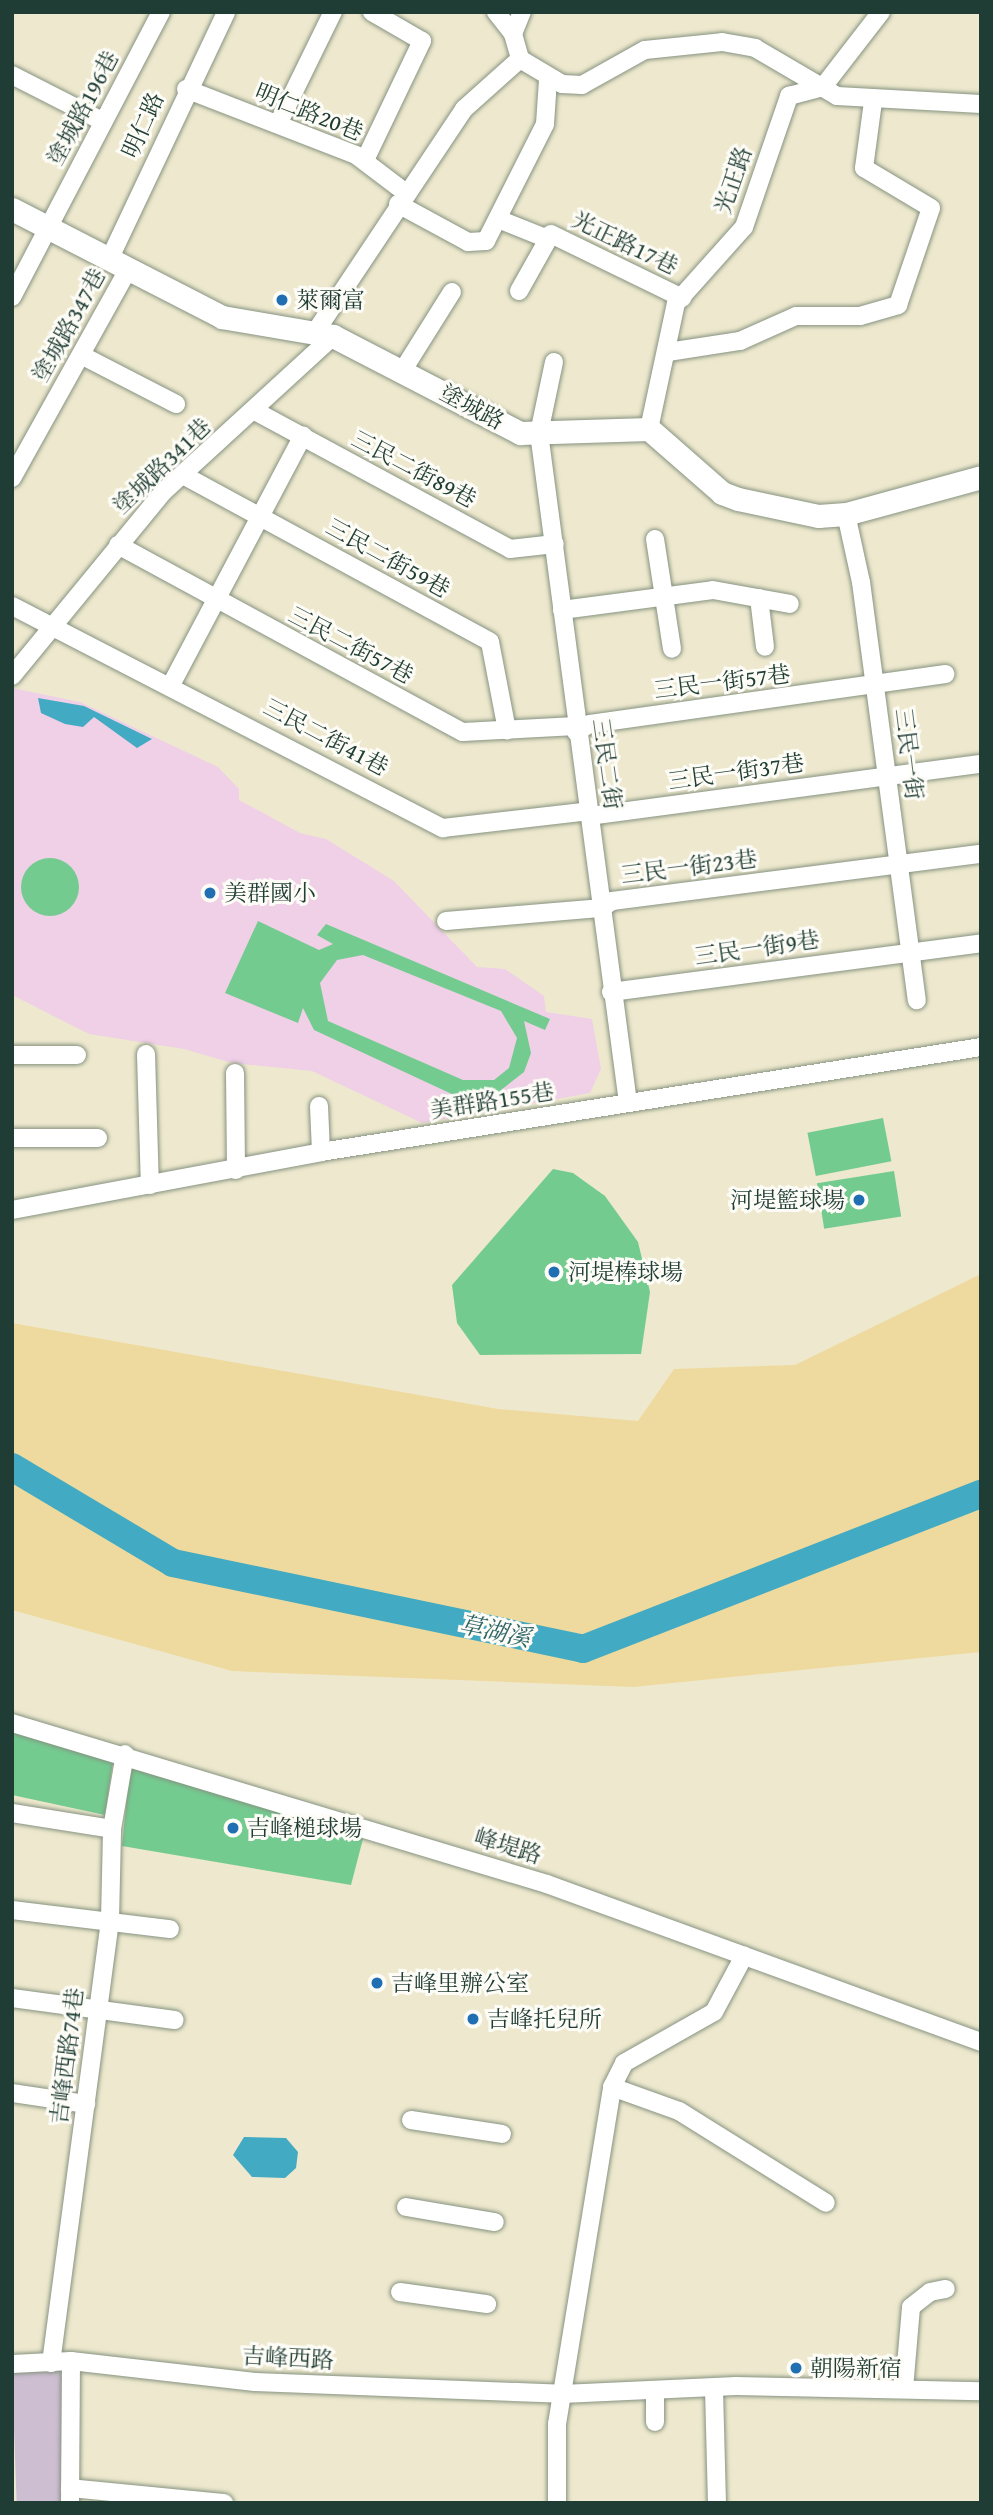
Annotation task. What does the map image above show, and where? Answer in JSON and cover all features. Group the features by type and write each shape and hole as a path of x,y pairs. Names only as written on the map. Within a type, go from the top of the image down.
{"street":[{"name":"塗城路196巷","path":"12,297 161,12"},
{"name":"明仁路","path":"119,265 186,89 226,12"},
{"path":"279,122 333,12"},
{"path":"365,160 422,41 372,12"},
{"path":"496,12 513,34 520,59 548,80 582,85 645,50 690,42 746,45 780,68 823,87 873,101 981,104"},
{"path":"513,34 522,12"},
{"path":"823,87 881,12"},
{"path":"323,335 402,199 464,109 520,59"},
{"path":"12,75 102,121"},
{"path":"402,199 468,242 486,241 545,124 548,80"},
{"name":"光正路","path":"649,429 682,298 744,227 789,96 823,87"},
{"name":"明仁路20巷","path":"186,89 279,122 365,160 402,199"},
{"path":"668,352 740,341 796,316 860,316 898,305 931,208 863,168 873,101"},
{"name":"塗城路","path":"12,209 222,317 323,335 403,370 520,433 649,429"},
{"name":"光正路17巷","path":"498,219 548,239"},
{"name":"光正路17巷","path":"519,291 551,234 682,298"},
{"name":"塗城路347巷","path":"12,478 81,355 119,265"},
{"path":"403,370 452,292"},
{"name":"塗城路341巷","path":"12,676 118,545 183,475 255,411 323,335"},
{"path":"81,355 176,404"},
{"name":"三民二街","path":"547,367 539,433 555,544 576,729 628,1102"},
{"name":"三民二街89巷","path":"255,411 510,548 555,544"},
{"path":"649,429 722,493 818,516 845,514 981,477"},
{"path":"172,683 303,436"},
{"name":"三民二街59巷","path":"183,475 491,642 507,730"},
{"name":"三民一街","path":"845,514 876,687 908,952 917,1000"},
{"path":"655,539 672,649"},
{"name":"三民二街57巷","path":"118,545 216,601 463,732 576,729"},
{"path":"562,610 713,590 790,604"},
{"path":"759,598 765,647"},
{"name":"三民二街41巷","path":"12,606 172,683 443,828 589,814"},
{"name":"三民一街57巷","path":"576,729 590,724 876,687 946,674"},
{"name":"三民一街37巷","path":"589,814 981,764"},
{"name":"三民一街23巷","path":"446,922 602,908 611,901 981,854"},
{"name":"三民一街9巷","path":"611,992 981,943"},
{"name":"美群路155巷","path":"12,1210 321,1152 981,1047"},
{"path":"146,1054 150,1185"},
{"path":"12,1055 77,1055"},
{"path":"234,1073 236,1170"},
{"path":"319,1106 321,1152"},
{"path":"12,1138 98,1138"},
{"name":"峰堤路","path":"12,1723 125,1754 547,1884 981,2042"},
{"name":"吉峰西路74巷","path":"51,2363 110,1920 111,1829 125,1754"},
{"path":"12,1814 111,1829"},
{"path":"12,1910 170,1929"},
{"path":"556,2503 562,2394 612,2087 624,2063 713,2012 744,1956"},
{"path":"12,1998 98,2007 174,2021"},
{"path":"612,2087 679,2111 826,2203"},
{"path":"12,2094 86,2104"},
{"path":"411,2120 502,2134"},
{"path":"406,2207 495,2221"},
{"path":"904,2389 911,2307 930,2292 946,2289"},
{"path":"400,2292 487,2304"},
{"path":"71,2361 70,2495 224,2503"},
{"name":"吉峰西路","path":"12,2364 71,2361 255,2382 562,2394 655,2394 714,2389 981,2391"},
{"path":"714,2389 718,2503"},
{"path":"655,2394 655,2422"}],"shaded area":[{"name":"美群國小","path":"12,688 80,702 218,767 239,789 239,800 300,833 326,839 394,881 477,967 505,969 544,996 546,1012 592,1019 601,1069 590,1093 422,1123 312,1071 232,1063 184,1049 89,1034 12,995"},
{"path":"66,2369 71,2503 17,2503 12,2371"}],"green space":[{"path":"50,858 61,860 74,871 79,887 77,898 66,911 50,916 39,914 26,903 21,887 23,876 34,863"},
{"path":"258,921 319,950 333,944 317,935 326,924 550,1019 545,1030 524,1021 531,1053 524,1072 496,1094 469,1102 314,1030 303,1008 298,1023 225,993","holes":["363,955 501,1011 517,1038 509,1068 494,1080 463,1080 328,1021 320,983 337,960"]},
{"name":"河堤籃球場","path":"883,1118 891,1161 816,1176 807,1133"},
{"name":"河堤棒球場","path":"553,1169 573,1173 605,1196 638,1242 650,1292 641,1354 480,1355 457,1323 452,1285"},
{"name":"河堤籃球場","path":"894,1171 901,1216 824,1229 817,1183"},
{"path":"12,1732 113,1762 105,1815 12,1795"},
{"name":"吉峰槌球場","path":"130,1768 364,1835 351,1885 122,1846"}],"sand":[{"path":"981,1274 981,1652 633,1687 232,1671 12,1610 12,1323 498,1409 638,1421 674,1369 795,1365"}],"water":[{"path":"38,698 84,706 152,739 137,748 94,717 83,727 65,724 41,713"},
{"path":"244,2137 286,2138 298,2152 296,2168 285,2178 252,2177 233,2155"}],"waterway":[{"name":"草湖溪","path":"12,1467 173,1563 583,1649 981,1494"}],"place":[{"name":"萊爾富","path":"282,300"},
{"name":"美群國小","path":"210,893"},
{"name":"河堤籃球場","path":"859,1200"},
{"name":"河堤棒球場","path":"554,1272"},
{"name":"吉峰槌球場","path":"233,1828"},
{"name":"吉峰里辦公室","path":"377,1983"},
{"name":"吉峰托兒所","path":"473,2019"},
{"name":"朝陽新宿","path":"796,2368"}]}
